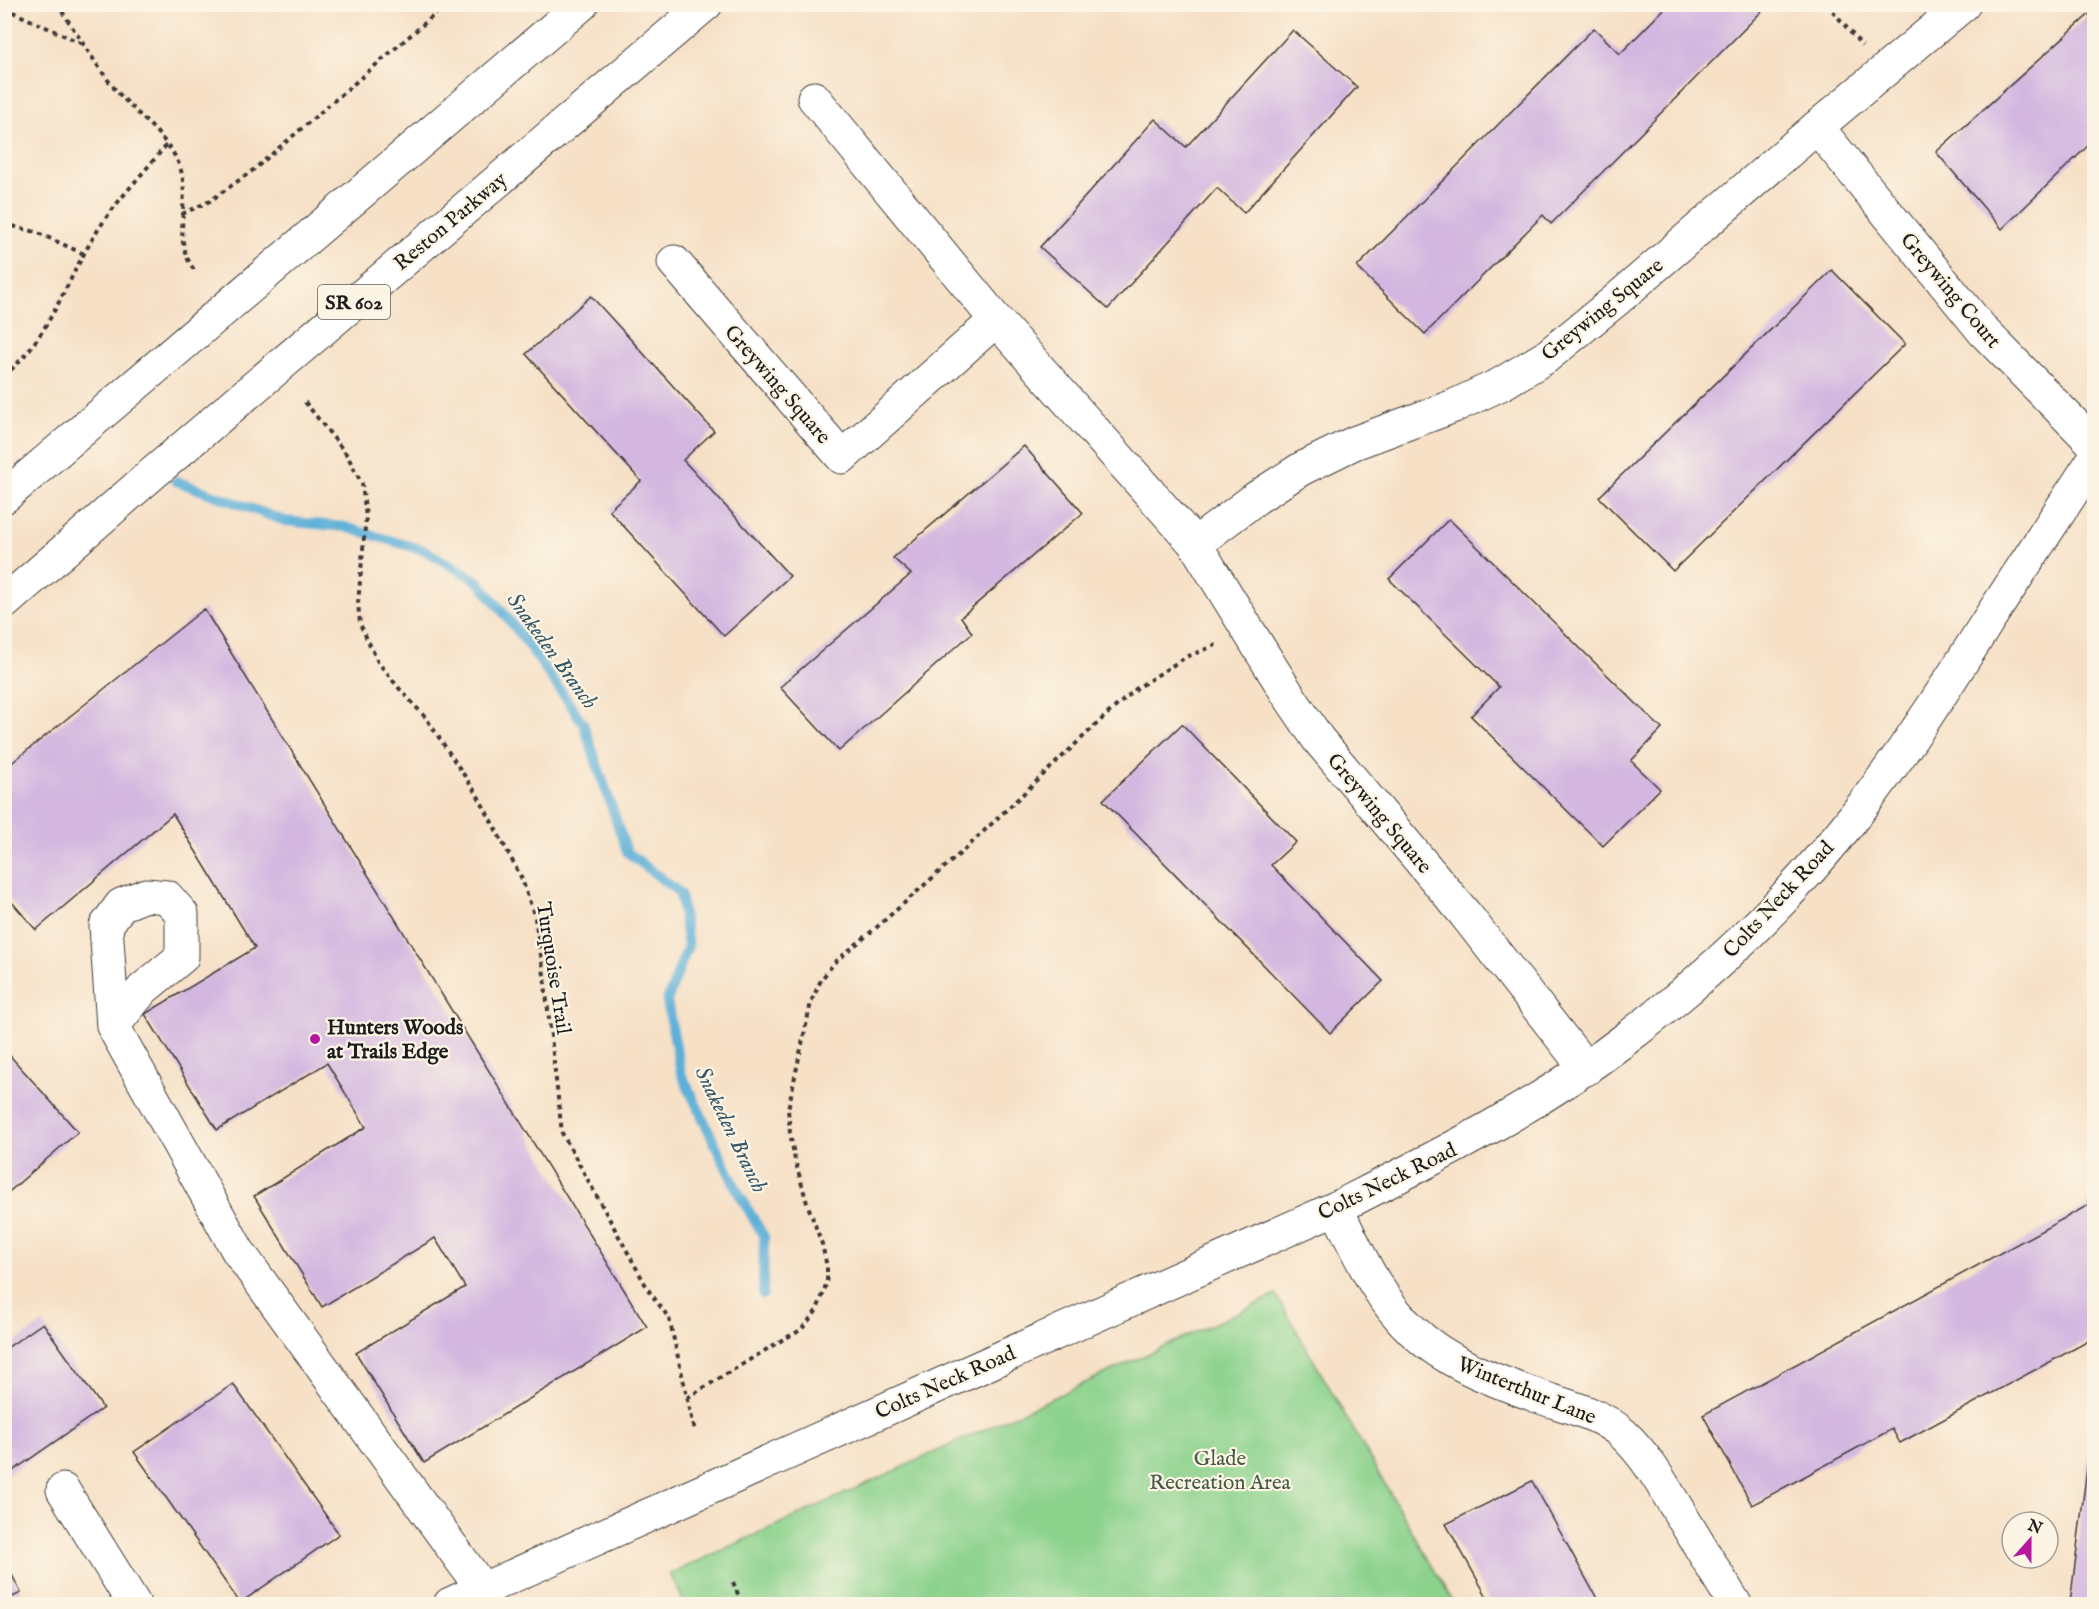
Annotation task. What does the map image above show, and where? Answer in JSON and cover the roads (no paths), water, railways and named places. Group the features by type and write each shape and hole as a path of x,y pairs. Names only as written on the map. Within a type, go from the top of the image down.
{"street":[{"path":"4,497 582,4"},
{"name":"Reston Parkway","path":"4,603 151,475 706,4"},
{"name":"Greywing Square","path":"1195,544 1256,498 1301,469 1354,443 1454,406 1501,384 1546,357 1964,4"},
{"name":"Greywing Square","path":"814,98 996,320 1195,544 1318,739 1465,914 1586,1068"},
{"name":"Greywing Court","path":"1817,127 1984,332 2094,444"},
{"name":"Greywing Square","path":"674,262 842,457 996,320"},
{"name":"Colts Neck Road","path":"450,1605 1336,1208 1453,1149 1524,1108 1586,1068 1623,1042 1710,970 1756,926 1821,856 1859,810 1911,740 2094,459"},
{"path":"112,1026 238,1251 483,1590"},
{"name":"Winterthur Lane","path":"1336,1208 1369,1274 1394,1310 1413,1331 1446,1357 1478,1373 1533,1395 1600,1418 1623,1434 1660,1480 1735,1605"},
{"path":"63,1490 134,1605"}],"waterway":[{"name":"Snakeden Branch","path":"176,481 285,521 345,527 426,551 479,582 524,639 583,723 627,852 680,893 688,946 667,1001 681,1073 738,1192 764,1237 763,1294"}],"place":[{"name":"Hunters Woods at Trails Edge","path":"315,1039"}],"park label":[{"name":"Glade Recreation Area","path":"1220,1470"}]}
